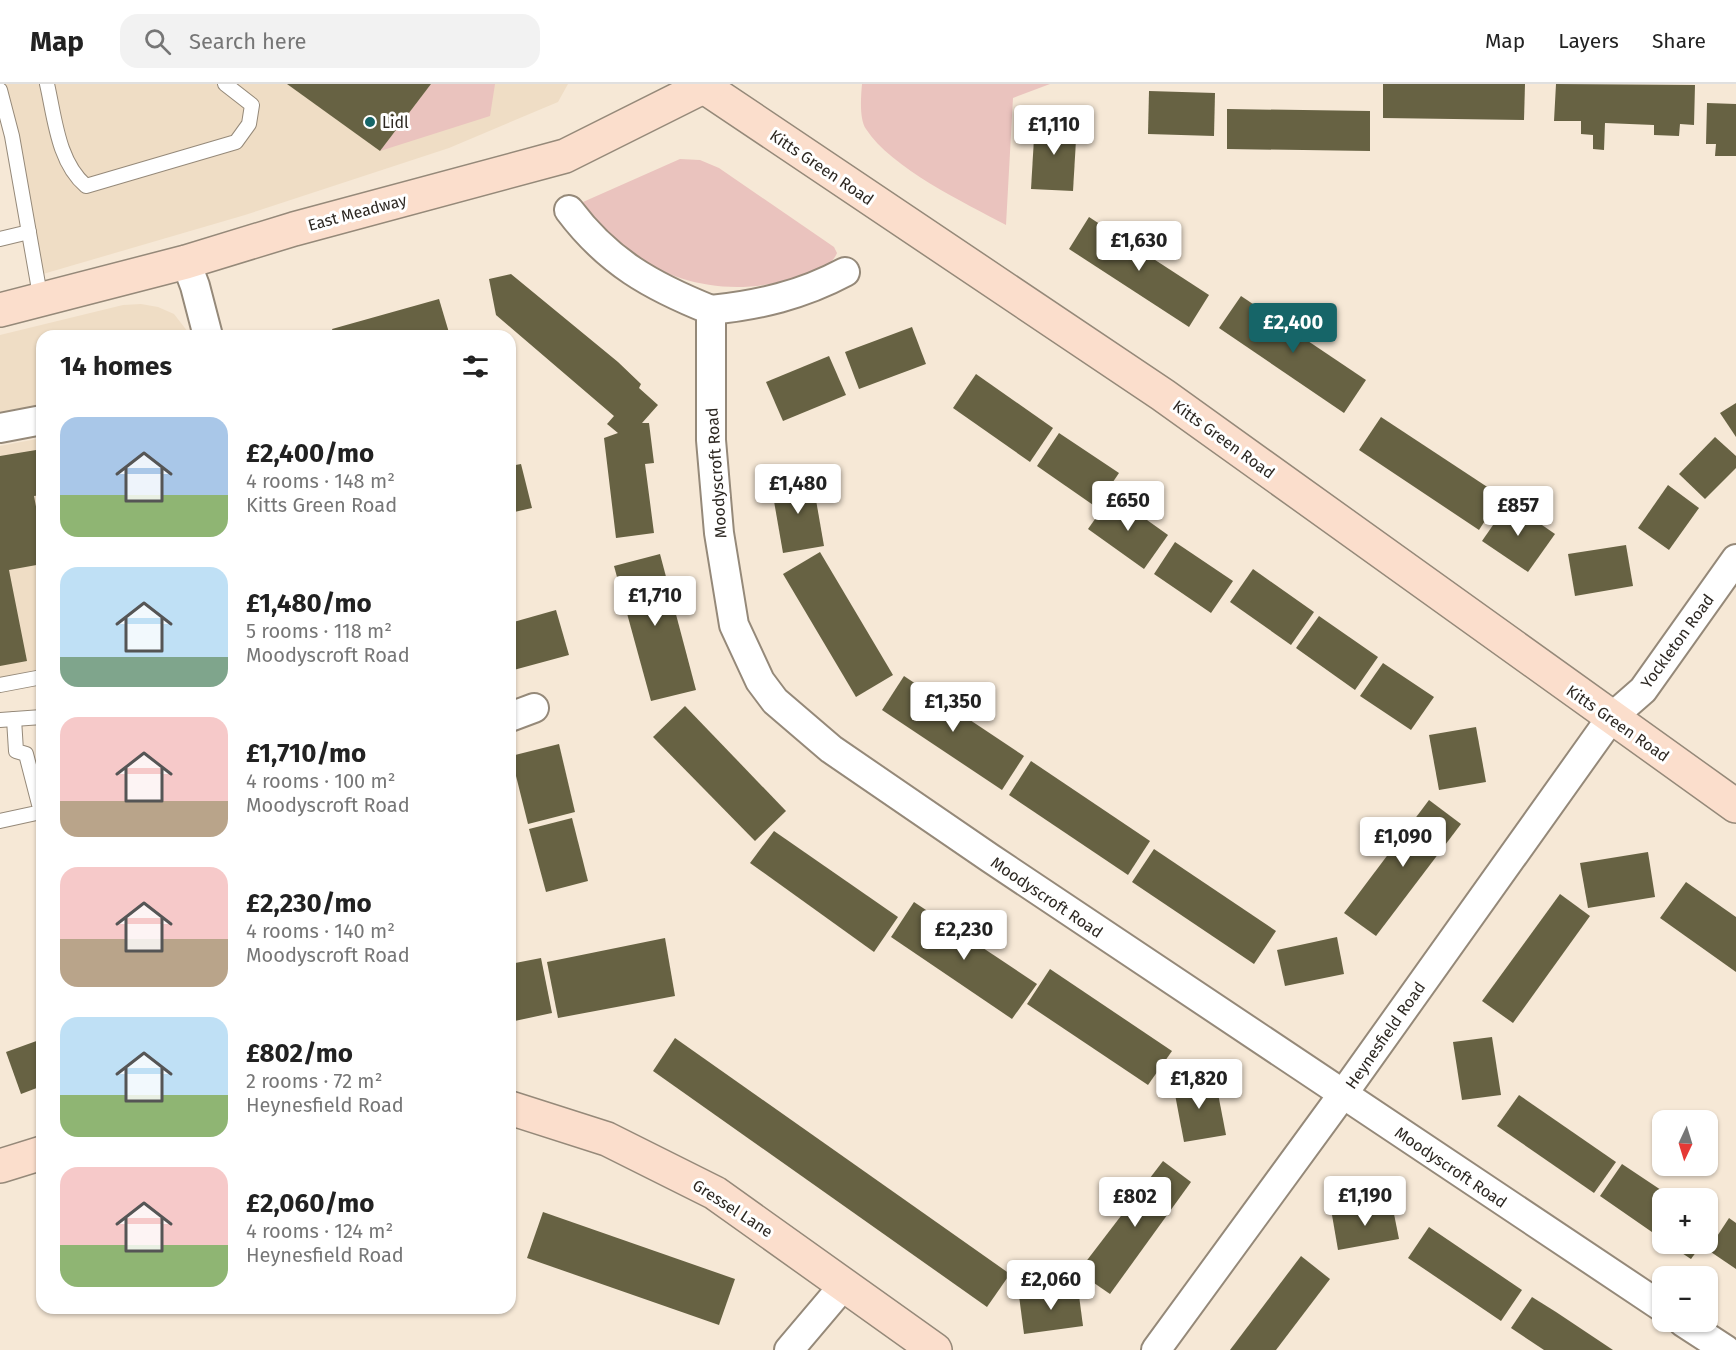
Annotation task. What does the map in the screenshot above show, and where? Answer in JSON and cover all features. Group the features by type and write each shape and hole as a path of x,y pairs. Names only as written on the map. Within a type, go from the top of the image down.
{"street":[{"name":"East Meadway","path":"0,310 186,262 294,229 565,156 704,85"},
{"name":"Kitts Green Road","path":"704,85 1163,395 1736,806"},
{"path":"569,210 589,236 637,275 711,310 770,302 818,286 845,272"},
{"path":"186,262 206,330"},
{"name":"Moodyscroft Road","path":"711,310 711,440 719,533 734,625 760,681 775,701 840,755 1652,1300"},
{"path":"0,428 36,421"},
{"name":"Yockleton Road","path":"1611,718 1643,690 1736,559"},
{"name":"Heynesfield Road","path":"1156,1350 1343,1094 1611,718"},
{"name":"Gressel Lane","path":"516,1110 607,1139 715,1193 935,1350"},
{"path":"0,1166 36,1155"},
{"path":"789,1350 844,1285"},
{"path":"1698,1332 1726,1350"}],"lane":[{"path":"47,84 61,147 73,175 86,186 236,142 249,124 252,105 225,84"},
{"path":"0,90 41,301"},
{"path":"0,239 29,232"},
{"path":"0,685 36,678"},
{"path":"0,720 36,717"},
{"path":"14,719 16,751 26,754 36,793"},
{"path":"0,821 36,813"}],"shaded area":[{"path":"5,84 568,84 558,102 449,148 245,215 43,274"},
{"path":"431,84 495,84 490,116 380,151"},
{"path":"862,84 1050,84 1013,98 1006,225 910,171 878,143 866,129 862,119"},
{"path":"680,159 700,160 719,168 834,247 837,253 834,258 826,266 816,270 769,284 738,287 707,285 678,277 650,265 624,248 602,227 583,202"},
{"path":"141,304 158,307 174,314 186,330 36,330 36,415 0,421 0,335 123,305"},
{"path":"36,439 36,670 0,677 0,446"}],"building":[{"name":"Lidl","path":"287,84 431,84 380,151"},
{"path":"1383,84 1525,84 1524,120 1383,118"},
{"path":"1556,84 1695,85 1694,125 1680,124 1679,136 1654,135 1654,125 1605,123 1604,150 1593,149 1593,135 1581,134 1581,121 1554,121"},
{"path":"1149,91 1215,93 1214,136 1148,134"},
{"path":"1707,103 1736,104 1736,156 1715,156 1716,144 1706,144"},
{"path":"1227,109 1370,111 1370,151 1227,149"},
{"path":"1035,121 1077,123 1073,191 1031,189"},
{"path":"1089,217 1209,295 1189,327 1069,249"},
{"path":"511,274 618,362 641,384 639,388 658,405 642,423 649,423 654,463 645,464 654,533 616,538 604,438 618,433 607,424 614,416 496,315 489,279"},
{"path":"1241,296 1366,380 1344,413 1219,328"},
{"path":"439,299 448,330 332,330"},
{"path":"912,327 926,364 859,389 845,352"},
{"path":"829,356 846,395 783,421 766,382"},
{"path":"976,374 1053,428 1030,462 953,408"},
{"path":"1736,403 1736,437 1720,413"},
{"path":"1381,417 1501,496 1479,530 1359,450"},
{"path":"1059,433 1119,473 1096,507 1037,466"},
{"path":"1715,437 1736,456 1736,468 1705,499 1679,474"},
{"path":"36,450 36,496 34,496 36,565 9,570 27,661 0,666 0,456"},
{"path":"521,464 532,508 516,512 516,465"},
{"path":"812,477 824,546 783,553 771,484"},
{"path":"1668,485 1699,508 1669,550 1638,528"},
{"path":"1112,495 1168,535 1144,569 1088,529"},
{"path":"1509,502 1555,534 1528,572 1482,541"},
{"path":"1175,542 1233,581 1211,613 1154,574"},
{"path":"1626,545 1633,586 1575,596 1568,554"},
{"path":"820,552 893,675 856,697 783,574"},
{"path":"660,554 696,690 651,701 614,566"},
{"path":"1253,569 1314,612 1291,645 1230,602"},
{"path":"556,610 569,655 516,669 516,621"},
{"path":"1319,616 1378,657 1355,690 1296,648"},
{"path":"1383,663 1434,697 1411,730 1360,696"},
{"path":"904,676 1024,756 1002,790 882,710"},
{"path":"685,706 786,811 755,841 653,737"},
{"path":"1476,727 1486,782 1439,790 1429,735"},
{"path":"559,744 575,812 528,824 516,776 516,755"},
{"path":"1031,761 1150,841 1128,875 1009,795"},
{"path":"1429,800 1461,824 1376,936 1344,913"},
{"path":"572,818 588,881 546,892 529,829"},
{"path":"774,831 898,917 874,952 750,863"},
{"path":"1154,849 1276,931 1254,964 1132,882"},
{"path":"1648,852 1655,897 1588,908 1580,863"},
{"path":"1686,882 1736,917 1736,972 1660,918"},
{"path":"1560,894 1590,916 1513,1023 1482,1001"},
{"path":"914,902 1037,984 1012,1019 891,937"},
{"path":"1337,937 1344,974 1285,986 1277,950"},
{"path":"665,938 675,996 558,1018 547,962"},
{"path":"541,958 552,1013 516,1021 516,963"},
{"path":"1050,969 1172,1051 1148,1085 1027,1004"},
{"path":"1492,1037 1501,1095 1462,1100 1453,1042"},
{"path":"675,1038 1010,1274 987,1307 653,1071"},
{"path":"36,1041 36,1088 21,1094 6,1052"},
{"path":"1215,1078 1226,1135 1184,1142 1173,1084"},
{"path":"1519,1095 1616,1162 1594,1193 1497,1126"},
{"path":"1163,1161 1191,1182 1110,1294 1078,1272"},
{"path":"1622,1164 1658,1188 1652,1188 1652,1232 1600,1196"},
{"path":"1392,1204 1399,1239 1338,1250 1332,1215"},
{"path":"543,1212 735,1279 719,1325 527,1258"},
{"path":"1729,1218 1736,1223 1736,1269 1714,1254 1718,1254 1718,1235"},
{"path":"1429,1227 1522,1290 1501,1321 1408,1258"},
{"path":"1683,1254 1695,1254 1691,1259"},
{"path":"1301,1256 1330,1279 1276,1350 1230,1350"},
{"path":"1078,1288 1083,1326 1024,1334 1019,1296"},
{"path":"1532,1297 1613,1350 1544,1350 1511,1328"}],"place":[{"name":"Lidl","path":"370,122"}]}
